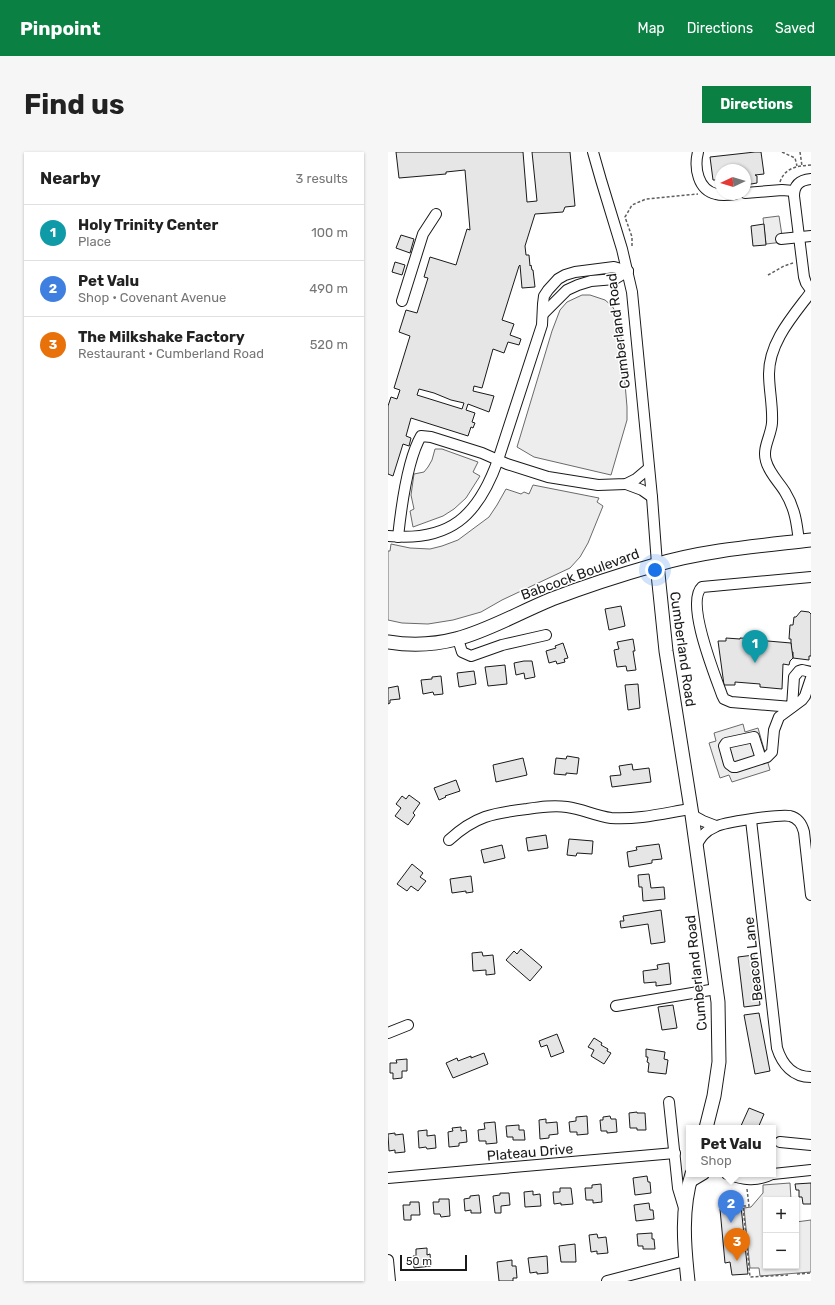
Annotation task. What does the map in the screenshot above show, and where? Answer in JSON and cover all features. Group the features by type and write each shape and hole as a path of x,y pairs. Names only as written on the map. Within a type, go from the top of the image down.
{"main road":[{"name":"Babcock Boulevard","path":"388,642 412,645 458,640 567,593 657,564 733,550 805,541"},
{"name":"Cumberland Road","path":"657,564 666,651 716,989 719,1024 719,1062 714,1096 707,1125"},
{"path":"688,1281 684,1208 690,1179"}],"street":[{"name":"Cumberland Road","path":"593,152 628,271 635,315 657,564"},
{"path":"698,152 697,167 699,178 706,189 715,194"},
{"path":"805,541 797,524 793,506 770,470 766,461 766,444 772,426 769,373 773,349 779,337 811,291 806,283 802,261 794,191 795,187 800,182 811,179"},
{"path":"751,192 794,191"},
{"path":"402,301 423,234 436,214"},
{"path":"782,239 811,236"},
{"path":"628,271 614,267 575,272 558,279 548,290 544,296 542,325 498,460 491,480 485,490 471,510 462,519 451,526 427,535 416,537 393,536 407,477 417,444 421,436 431,437 475,451 498,460 548,477 598,485 626,484 642,490 652,497"},
{"path":"591,270 591,281"},
{"path":"543,314 566,290 591,281 615,279 628,271"},
{"path":"626,484 649,468"},
{"path":"792,707 732,702 724,699 699,628 697,597 702,587 811,577"},
{"path":"458,640 462,652 471,656 502,645 546,636"},
{"path":"792,707 794,678 796,674 802,670 811,672"},
{"path":"761,759 767,757 772,752 774,747 774,730 779,717 805,696 811,678"},
{"path":"449,840 461,829 473,822 494,814 551,806 561,806 600,816 623,818 691,812 708,824 716,826 774,816 790,816 796,818 802,827 809,865 811,895"},
{"name":"Beacon Lane","path":"751,820 777,1048 780,1056 788,1068 802,1076 811,1077"},
{"path":"696,846 703,835 716,826"},
{"path":"616,1006 716,989"},
{"path":"388,1033 408,1025"},
{"path":"669,1102 678,1188 684,1208"},
{"path":"780,1142 811,1145"},
{"name":"Plateau Drive","path":"388,1178 675,1153"},
{"path":"776,1174 811,1170"},
{"path":"737,1177 752,1179 764,1179 768,1177"},
{"path":"388,1260 390,1281"},
{"path":"607,1281 686,1260"}],"path":[{"path":"782,152 795,158 797,166"},
{"path":"800,152 802,166"},
{"path":"780,185 784,173 797,166 811,165"},
{"path":"622,249 630,247 632,244 632,237 624,217 635,203 652,198 702,194 706,189"},
{"path":"768,275 784,266 802,261"},
{"path":"744,1185 748,1191 749,1206 743,1206 750,1277 788,1275"},
{"path":"797,1274 811,1273"}],"shaded area":[{"path":"779,216 783,242 766,244 763,218"},
{"path":"582,295 590,295 605,300 612,306 617,314 620,324 627,420 611,475 534,457 517,447 552,331 560,310 567,302"},
{"path":"435,449 442,449 478,462 473,472 480,476 466,498 454,509 443,516 413,527 410,511 414,509 411,495 414,474 424,472 432,460"},
{"path":"533,485 599,498 597,502 603,506 588,543 580,557 570,568 502,600 481,612 453,620 428,624 402,623 388,620 388,551 390,551 391,544 410,548 430,549 458,540 489,517 506,489 521,494 524,492 529,494"},
{"path":"743,724 745,732 758,728 770,770 732,782 729,775 720,778 709,743 716,741 714,733"},
{"path":"790,1183 791,1197 763,1197 763,1269 799,1269 799,1222 811,1220 811,1272 760,1276 759,1268 750,1268 744,1208 751,1207 763,1193 763,1185"}],"building":[{"path":"396,152 523,152 527,202 537,201 532,152 570,152 575,206 565,207 563,212 535,214 525,246 526,255 529,255 530,266 531,265 533,270 535,287 522,288 520,265 502,320 514,324 510,335 521,339 519,345 508,342 504,353 493,349 482,388 474,386 473,391 494,396 489,412 468,404 466,410 475,413 472,422 475,423 473,428 471,427 468,436 411,418 406,436 411,438 409,446 403,444 393,476 388,474 388,406 391,397 397,399 400,390 394,388 410,336 399,332 406,310 417,313 428,278 424,277 430,257 456,265 467,229 470,230 465,170 446,172 446,174 399,178","holes":["419,389 451,400 464,403 462,409 417,395"]},
{"path":"761,152 764,174 755,175 757,176 757,183 751,184 751,164 715,164 715,180 713,180 710,157"},
{"path":"764,224 766,245 753,246 751,226"},
{"path":"401,235 414,239 410,253 396,248"},
{"path":"395,262 405,265 402,275 392,272"},
{"path":"621,606 625,626 609,630 605,609"},
{"path":"801,611 809,612 811,614 811,656 809,656 809,660 793,658 793,652 791,652 791,639 789,639 790,625 793,625 794,617 796,617"},
{"path":"726,638 756,639 791,643 793,658 789,665 783,664 782,689 760,687 760,684 735,682 735,685 724,685 718,641 726,641"},
{"path":"633,639 636,670 627,671 626,666 617,667 614,650 619,649 617,642"},
{"path":"563,643 568,658 564,659 565,662 557,664 556,661 549,663 546,651 556,648 555,646"},
{"path":"532,661 535,677 525,679 524,673 516,675 514,663"},
{"path":"505,665 507,684 488,686 485,667"},
{"path":"474,671 476,684 459,687 457,673"},
{"path":"441,676 443,694 434,695 433,692 423,694 421,680"},
{"path":"638,684 640,708 628,710 625,685"},
{"path":"398,686 400,699 390,700 390,703 388,704 388,688"},
{"path":"567,756 579,758 577,774 554,774 556,758 566,759"},
{"path":"523,758 527,775 496,782 493,765"},
{"path":"632,764 633,770 649,768 651,782 612,787 610,776 621,775 619,766"},
{"path":"456,780 460,791 445,796 446,797 439,800 434,788"},
{"path":"409,795 420,803 413,813 415,815 408,825 395,816 401,808 396,804 402,796 406,799"},
{"path":"546,835 548,848 528,851 526,838"},
{"path":"569,839 593,841 592,854 577,853 576,856 567,855"},
{"path":"659,844 662,859 652,860 652,863 629,867 627,852 637,850 636,847"},
{"path":"502,845 505,858 484,863 481,850"},
{"path":"412,864 423,873 420,877 426,881 418,891 411,886 407,891 397,884"},
{"path":"649,874 651,888 664,887 665,899 643,901 642,887 639,887 638,875"},
{"path":"471,876 473,892 466,893 466,891 452,893 450,879"},
{"path":"661,910 665,942 651,944 648,924 621,928 620,921 624,921 623,916"},
{"path":"521,949 542,967 530,981 506,960 514,951 517,954"},
{"path":"482,952 483,956 493,955 495,974 486,975 486,970 473,971 472,953"},
{"path":"754,955 760,1005 744,1007 738,957"},
{"path":"669,963 671,984 656,986 656,982 644,983 643,971 658,969 657,965"},
{"path":"673,1005 677,1028 662,1030 658,1007"},
{"path":"759,1013 770,1071 755,1074 744,1015"},
{"path":"557,1034 564,1052 551,1057 547,1045 541,1047 539,1041"},
{"path":"594,1038 602,1043 601,1045 608,1049 607,1051 611,1053 604,1064 591,1056 594,1050 588,1047"},
{"path":"646,1049 665,1052 664,1059 668,1060 666,1074 648,1072 649,1063 647,1062 648,1057 646,1057"},
{"path":"484,1053 488,1064 453,1078 446,1063 457,1058 458,1061"},
{"path":"407,1059 407,1071 402,1071 402,1078 393,1079 393,1073 390,1073 390,1063 397,1063 396,1060"},
{"path":"749,1108 764,1114 759,1125 741,1125"},
{"path":"629,1113 645,1113 646,1130 630,1128"},
{"path":"587,1116 588,1134 577,1135 577,1132 570,1132 569,1122 576,1121 576,1117"},
{"path":"610,1116 611,1119 616,1119 617,1132 607,1133 607,1131 601,1131 600,1120 603,1120 603,1117"},
{"path":"546,1119 546,1123 557,1122 558,1134 549,1135 549,1138 540,1139 539,1120"},
{"path":"495,1122 497,1143 486,1144 486,1141 479,1141 478,1130 485,1129 484,1123"},
{"path":"519,1125 519,1130 524,1130 525,1140 513,1140 513,1137 507,1137 506,1126"},
{"path":"461,1127 461,1131 466,1130 467,1142 459,1143 459,1146 449,1147 448,1132 453,1131 452,1128"},
{"path":"427,1130 427,1136 435,1135 436,1148 419,1148 418,1131"},
{"path":"395,1133 395,1135 403,1134 405,1152 395,1153 395,1150 389,1151 388,1134"},
{"path":"647,1176 648,1182 650,1182 651,1193 635,1195 633,1178"},
{"path":"811,1183 811,1204 803,1204 802,1197 799,1197 799,1190 796,1190 795,1184"},
{"path":"601,1184 602,1202 593,1203 593,1200 586,1200 585,1188 592,1188 592,1185"},
{"path":"560,1188 571,1188 573,1204 554,1204 553,1192 560,1192"},
{"path":"533,1191 533,1195 540,1194 541,1206 525,1207 524,1192"},
{"path":"500,1193 509,1193 510,1205 501,1206 501,1213 495,1213 493,1196 500,1195"},
{"path":"479,1195 481,1213 471,1213 471,1210 465,1211 464,1199 470,1198 470,1196"},
{"path":"439,1199 449,1199 450,1216 441,1217 440,1214 434,1214 433,1202 439,1202"},
{"path":"410,1202 419,1202 420,1215 411,1215 411,1220 404,1220 403,1205 410,1205"},
{"path":"649,1203 650,1210 653,1210 654,1219 636,1221 634,1205"},
{"path":"741,1206 748,1274 732,1275 730,1262 725,1263 720,1209"},
{"path":"652,1233 655,1249 643,1249 643,1246 638,1246 637,1234"},
{"path":"597,1234 598,1238 606,1237 608,1253 597,1254 597,1251 591,1252 589,1235"},
{"path":"575,1244 576,1262 561,1262 559,1246"},
{"path":"427,1248 427,1255 430,1254 431,1266 414,1268 413,1256 416,1256 416,1249"},
{"path":"547,1256 548,1273 530,1273 528,1258"},
{"path":"512,1260 512,1266 516,1266 517,1278 513,1278 513,1281 499,1281 497,1262"}],"place":[{"name":"Holy Trinity Center","path":"755,663"},
{"name":"Pet Valu","path":"731,1223"},
{"name":"The Milkshake Factory","path":"737,1261"}]}
